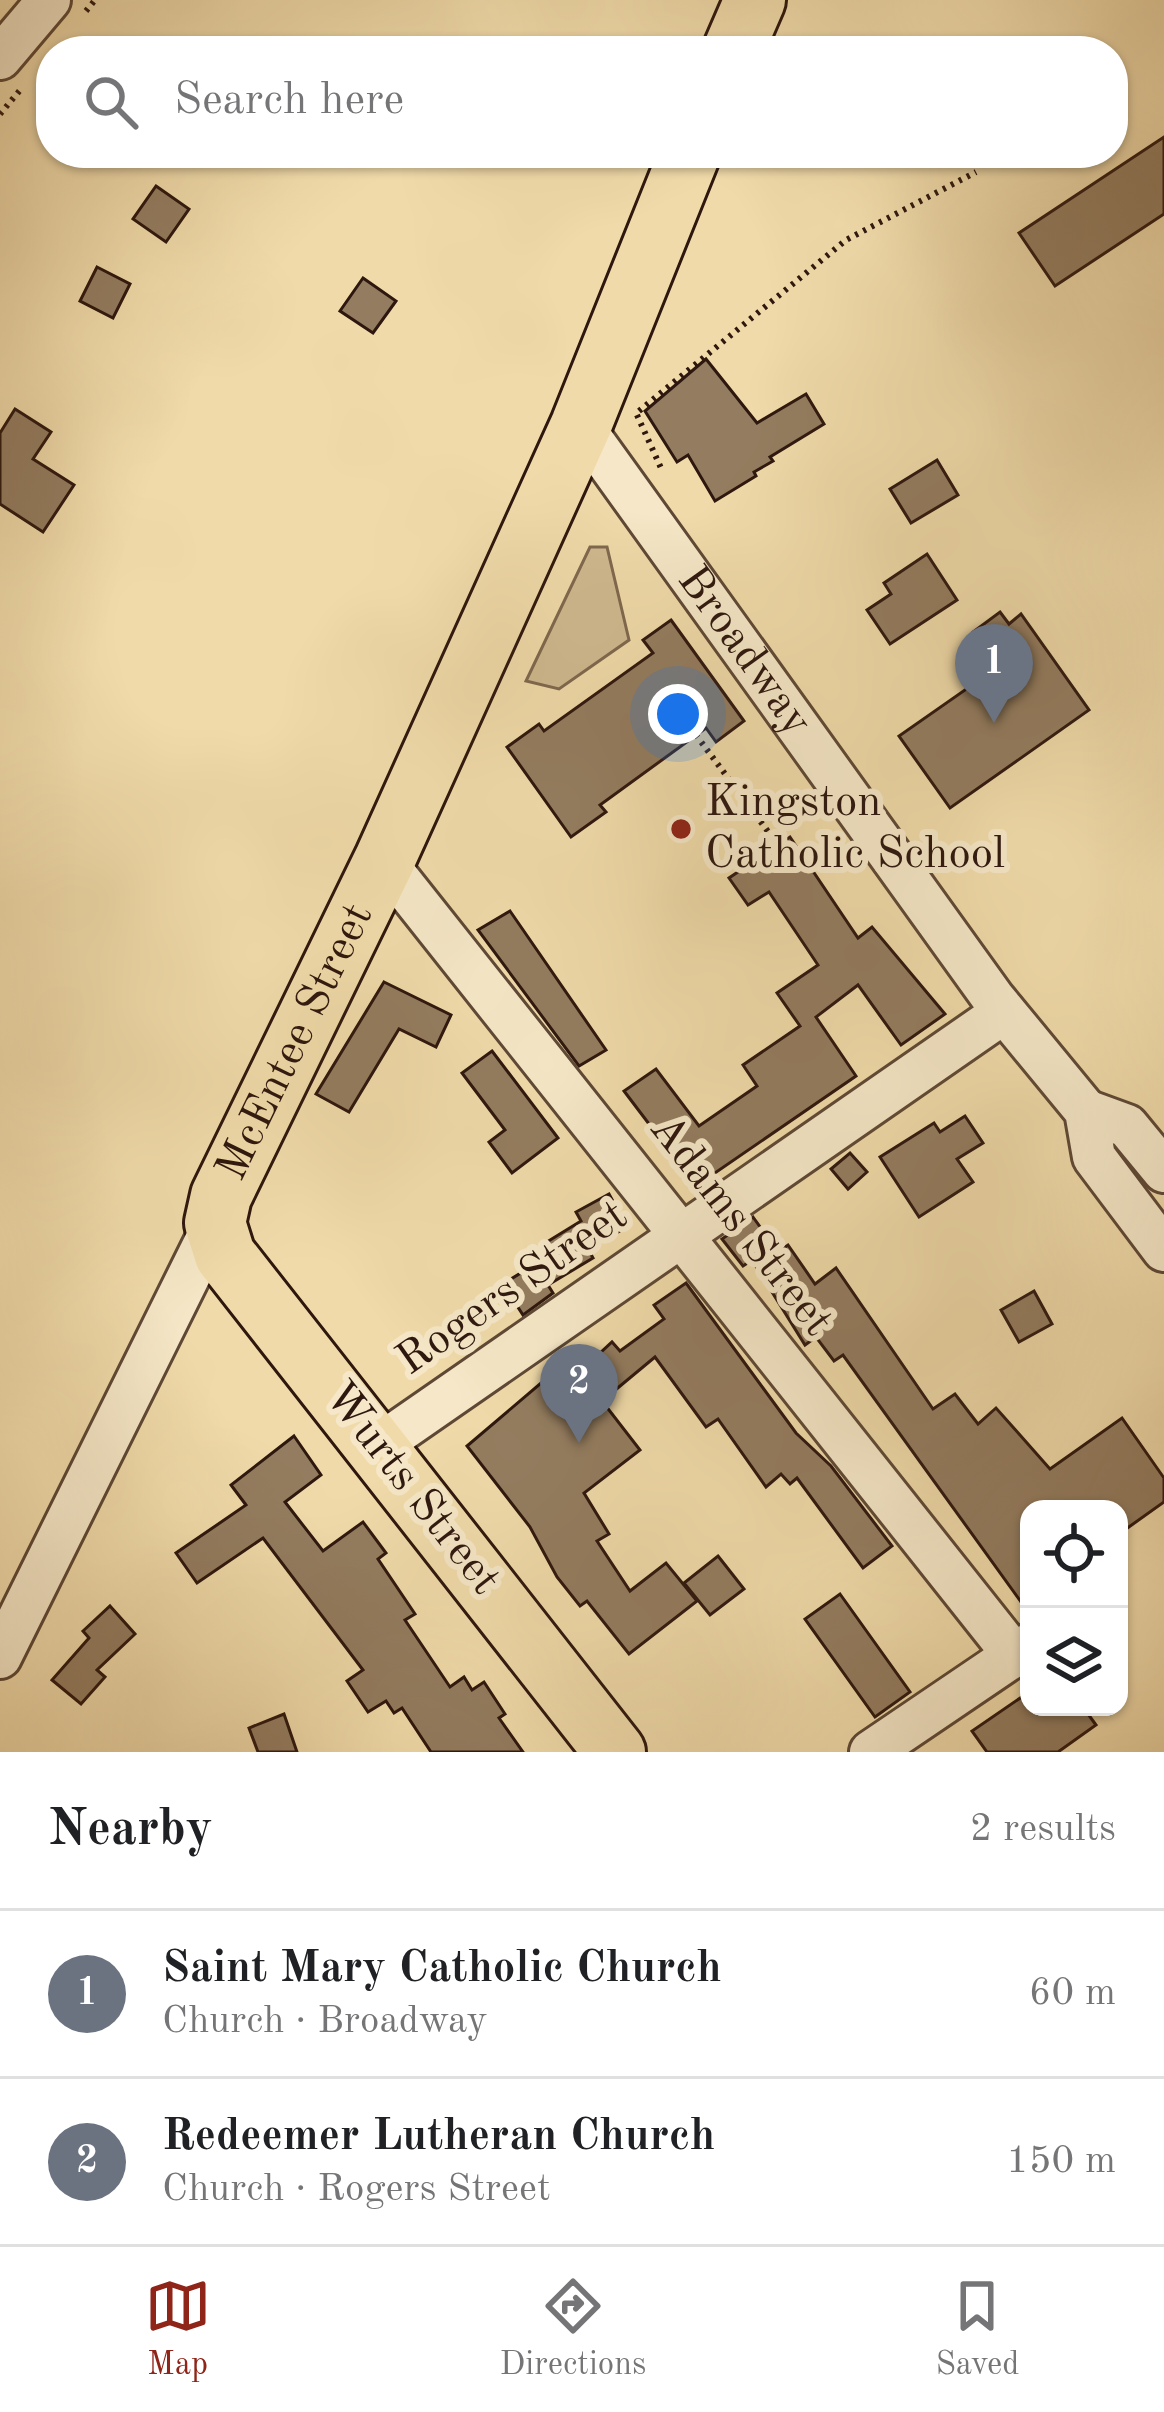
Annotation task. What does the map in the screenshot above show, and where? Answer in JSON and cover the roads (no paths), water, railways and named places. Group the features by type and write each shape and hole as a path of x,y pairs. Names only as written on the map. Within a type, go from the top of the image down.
{"highway":[{"path":"740,36 755,0"},
{"path":"618,415 686,168"},
{"name":"McEntee Street","path":"215,1222 221,1196 384,861 618,415"},
{"name":"Wurts Street","path":"215,1222 225,1256 615,1752"}],"street":[{"path":"0,58 49,0"},
{"name":"Broadway","path":"618,415 1004,1012 1086,1111 1094,1157 1164,1250"},
{"name":"Adams Street","path":"384,861 680,1234 1020,1648"},
{"name":"Rogers Street","path":"378,1446 1004,1012"},
{"name":"Broadway","path":"1086,1111 1127,1126 1164,1171"},
{"name":"McEntee Street","path":"0,1657 215,1222"},
{"path":"872,1752 1020,1651"}],"place":[{"name":"Saint Mary Catholic Church","path":"994,723"},
{"name":"Kingston Catholic School","path":"681,829"},
{"name":"Redeemer Lutheran Church","path":"579,1443"}]}
